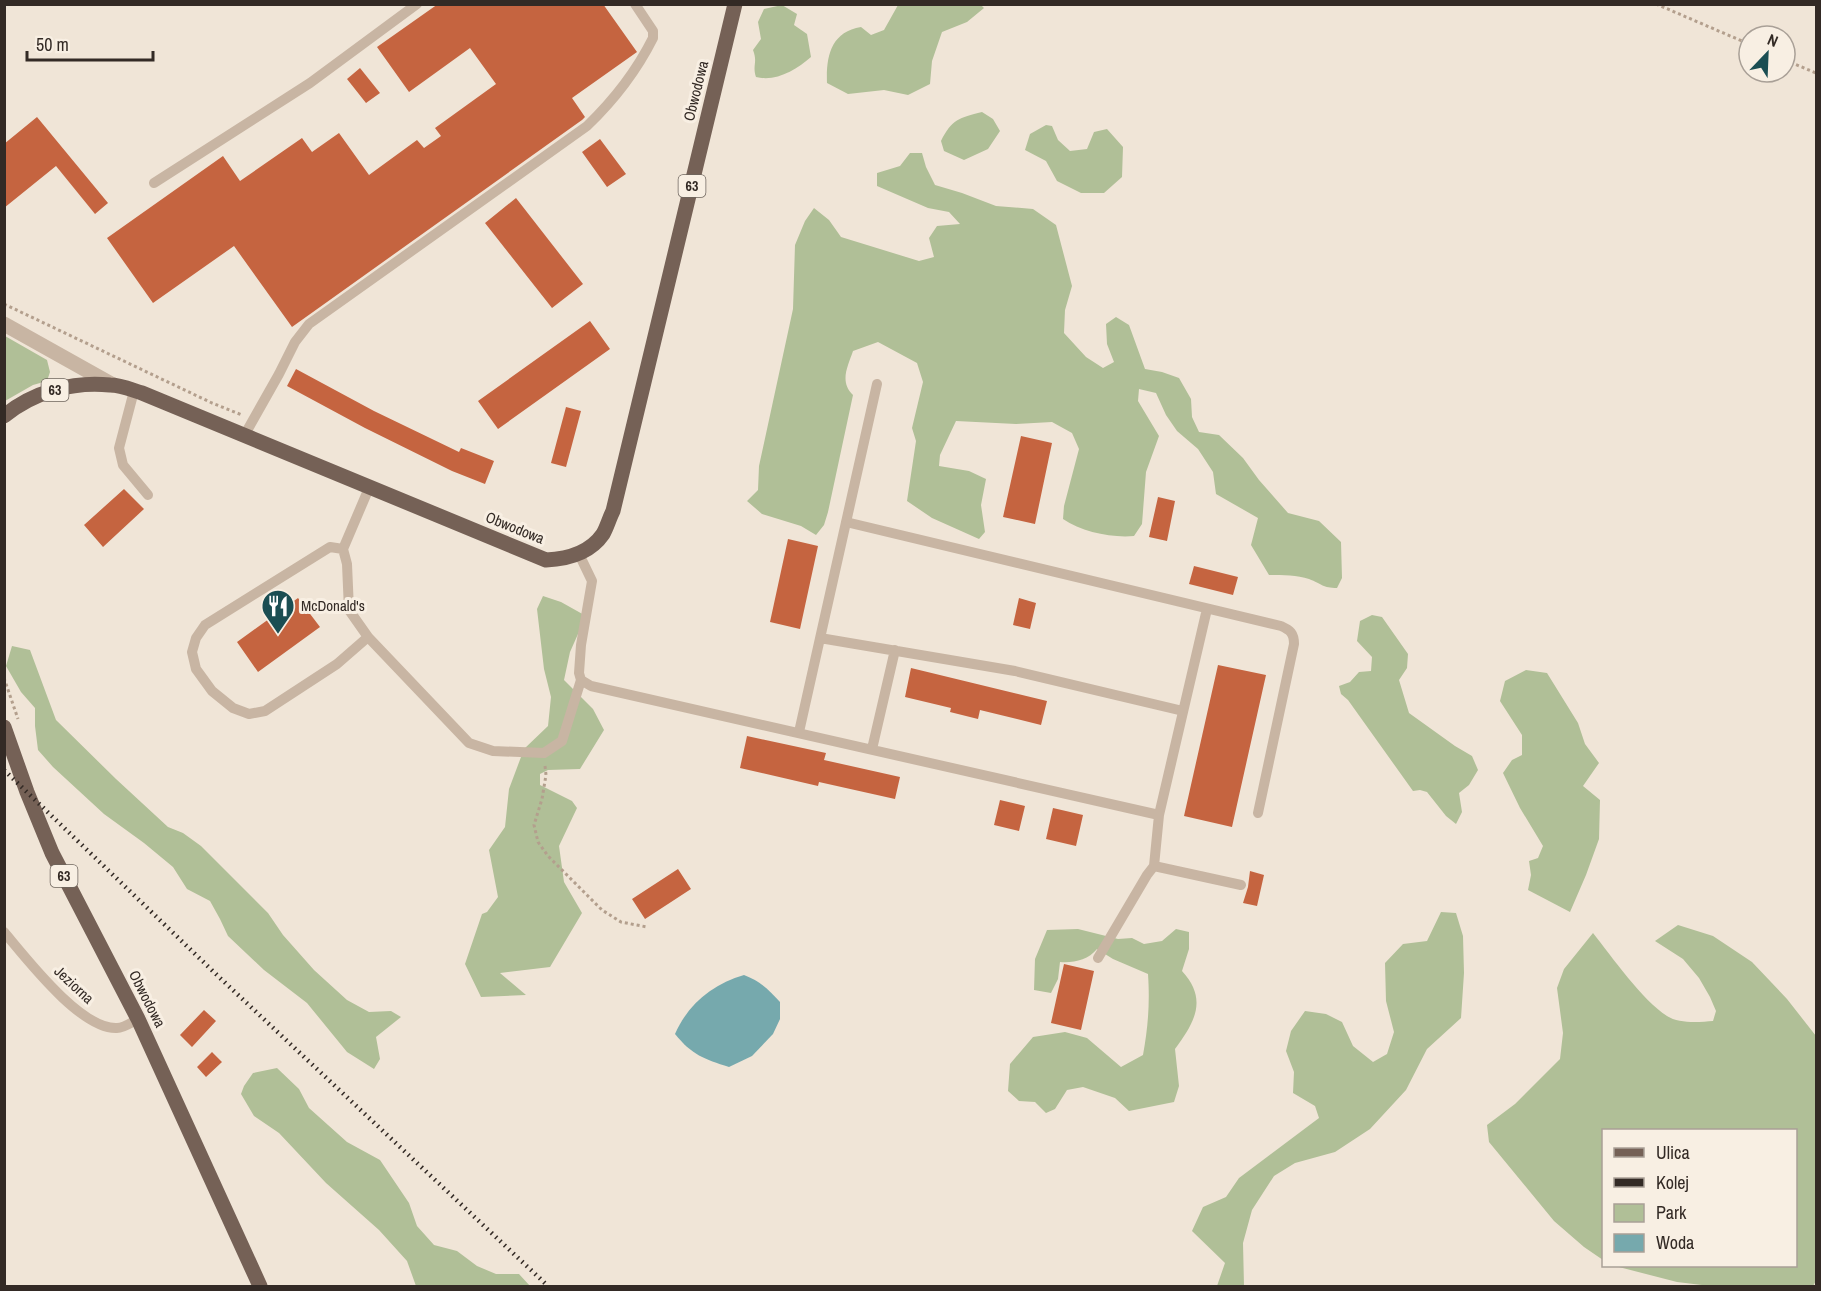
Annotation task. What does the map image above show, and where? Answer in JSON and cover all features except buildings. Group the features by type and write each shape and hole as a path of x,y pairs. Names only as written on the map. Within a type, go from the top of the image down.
{"main road":[{"name":"Obwodowa","path":"4,416 36,397 62,388 83,384 113,385 134,391 546,560 579,554 603,534 613,511 735,4"},
{"name":"Obwodowa","path":"4,727 52,853 138,1019 260,1287"}],"street":[{"path":"4,324 113,385"}],"lane":[{"path":"154,183 310,83 417,4"},
{"path":"244,436 295,342 309,324 586,126 602,111 630,78 653,38 654,31 635,4"},
{"path":"799,732 877,384"},
{"path":"134,391 119,448 123,465 148,495"},
{"path":"369,488 343,549 348,564 349,610 368,637 469,743 493,751 544,753 562,741 580,680 581,645 592,580 579,554"},
{"path":"846,522 1290,630 1294,636 1294,645 1258,813"},
{"path":"343,549 330,547 205,625 196,638 192,652 196,669 212,691 233,708 249,714 265,711 337,664 368,637"},
{"path":"1098,958 1154,866 1159,815 1208,609"},
{"path":"820,638 1015,671 1183,711"},
{"path":"872,749 895,650"},
{"path":"580,680 603,689 1159,815"},
{"path":"1154,866 1241,885"},
{"name":"Jeziorna","path":"4,932 38,972 72,1006 95,1023 119,1028 138,1019"}],"path":[{"path":"1657,5 1737,39"},
{"path":"1797,65 1816,73"},
{"path":"4,304 212,403 254,420"},
{"path":"544,753 546,775 534,825 538,842 548,856 602,910 621,922 647,927"}],"green space":[{"path":"782,5 797,14 794,25 807,34 811,57 785,74 771,78 756,77 753,50 761,39 758,22 764,9"},
{"path":"898,5 981,5 984,8 967,22 942,32 932,61 930,84 908,95 884,90 848,94 827,83 829,55 837,40 843,34 861,27 871,35 884,30"},
{"path":"982,112 993,119 1000,131 988,149 964,160 944,151 941,141 949,128 957,120"},
{"path":"1046,125 1052,126 1058,140 1070,151 1087,149 1094,132 1107,129 1123,147 1122,177 1104,193 1081,193 1057,181 1046,161 1025,150 1030,134"},
{"path":"910,153 922,153 935,185 996,206 1033,209 1056,225 1072,286 1065,310 1064,333 1086,357 1103,368 1114,362 1107,344 1106,324 1116,317 1129,325 1145,369 1179,378 1191,399 1192,417 1199,432 1219,435 1243,458 1288,513 1319,521 1341,542 1342,578 1337,588 1300,577 1269,575 1251,545 1258,518 1216,494 1213,472 1198,449 1177,431 1166,415 1156,393 1139,389 1138,401 1159,436 1146,472 1142,524 1134,536 1097,533 1063,519 1064,506 1079,449 1072,433 1052,422 1016,424 956,421 940,455 939,466 969,471 986,479 981,505 985,532 979,539 932,518 907,501 916,441 912,428 923,382 917,363 878,342 853,351 849,362 846,385 853,395 828,512 824,525 816,535 801,526 762,514 747,501 758,490 759,466 793,309 795,245 805,221 814,208 829,220 841,237 919,261 934,257 929,238 937,226 960,224 949,212 928,208 877,186 877,173 900,166"},
{"path":"5,336 47,360 50,372 47,381 33,385 5,401"},
{"path":"543,596 561,602 586,616 570,652 564,680 593,709 604,730 580,769 548,770 540,774 540,785 572,801 577,808 559,846 564,882 582,913 550,967 500,973 526,995 481,997 465,964 482,914 487,912 498,897 489,850 505,827 509,789 524,749 548,726 551,697 544,669 537,609"},
{"path":"1372,615 1382,617 1408,654 1407,668 1399,680 1409,713 1472,756 1478,770 1469,785 1459,793 1462,812 1456,824 1446,816 1427,792 1413,791 1348,700 1341,694 1339,686 1350,682 1359,672 1371,671 1372,657 1357,641 1360,621"},
{"path":"12,646 30,650 56,720 168,827 183,833 201,846 268,913 283,935 314,970 347,1000 369,1012 391,1011 401,1017 376,1037 380,1059 374,1069 347,1052 307,1003 264,970 228,936 210,901 187,889 173,867 104,814 38,750 35,708 21,692 6,666"},
{"path":"1526,670 1547,673 1578,723 1585,744 1599,763 1583,786 1600,800 1599,839 1570,912 1528,890 1531,875 1529,861 1538,858 1543,846 1520,808 1503,773 1512,760 1522,755 1522,735 1500,701 1505,681"},
{"path":"1441,912 1456,913 1463,936 1464,973 1461,1018 1427,1049 1406,1090 1370,1129 1335,1152 1295,1163 1274,1176 1252,1210 1243,1243 1244,1286 1217,1286 1225,1263 1192,1231 1203,1207 1226,1197 1239,1178 1319,1118 1315,1106 1293,1093 1294,1072 1286,1051 1291,1031 1305,1011 1326,1014 1342,1022 1353,1046 1373,1062 1387,1054 1394,1032 1386,1001 1385,963 1403,944 1427,941"},
{"path":"1678,925 1713,936 1752,962 1787,999 1816,1036 1816,1281 1813,1286 1710,1286 1677,1282 1619,1267 1797,1267 1797,1129 1602,1129 1602,1259 1554,1221 1489,1142 1487,1125 1515,1104 1560,1059 1563,1033 1557,988 1564,969 1593,933 1618,966 1657,1009 1672,1019 1696,1022 1713,1021 1716,1011 1699,978 1683,959 1655,941"},
{"path":"1078,929 1118,939 1132,938 1144,944 1162,941 1176,929 1189,932 1189,949 1182,971 1195,991 1196,1010 1193,1020 1175,1049 1179,1086 1174,1102 1129,1111 1115,1098 1083,1087 1067,1090 1055,1109 1046,1113 1035,1102 1019,1101 1008,1091 1010,1064 1033,1037 1065,1032 1087,1038 1121,1067 1143,1055 1148,1015 1148,974 1113,959 1097,949 1080,960 1060,962 1058,979 1051,993 1034,990 1035,959 1047,930"},
{"path":"277,1068 299,1089 309,1108 347,1142 380,1160 409,1203 417,1226 434,1245 457,1251 477,1266 496,1274 519,1274 530,1286 416,1286 407,1261 379,1230 326,1183 279,1133 254,1116 241,1094 244,1086 253,1073"}],"water":[{"path":"744,975 764,986 780,1002 780,1019 773,1034 752,1056 729,1067 699,1055 687,1047 675,1034 687,1013 703,997 722,984"}],"railway":[{"path":"4,770 219,977 548,1286"}],"place":[{"name":"McDonald's","path":"278,635"}]}
